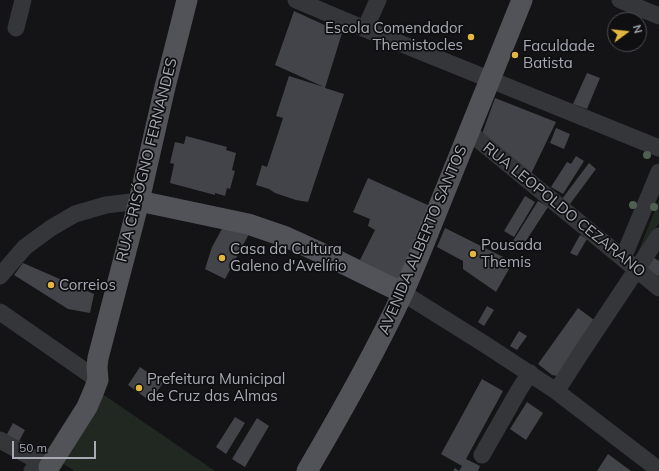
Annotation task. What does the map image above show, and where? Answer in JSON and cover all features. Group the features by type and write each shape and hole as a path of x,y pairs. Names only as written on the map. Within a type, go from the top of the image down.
{"main road":[{"name":"RUA CRISÓGNO FERNANDES","path":"44,468 80,400 96,375 98,358 139,201 187,0"},
{"name":"AVENIDA ALBERTO SANTOS","path":"307,471 378,345 403,293 522,0"},
{"path":"139,201 248,224 286,237 403,293"}],"street":[{"path":"16,28 23,0"},
{"path":"296,0 659,148"},
{"path":"365,29 378,0"},
{"path":"620,0 659,16"},
{"name":"RUA LEOPOLDO CEZARANO","path":"469,132 659,288"},
{"path":"623,258 659,172"},
{"path":"0,276 25,247 51,228 75,214 106,205 139,201"},
{"path":"556,390 563,382 659,236"},
{"path":"403,293 486,344 556,390 659,470"},
{"path":"0,312 96,375"},
{"path":"482,455 519,390 530,374"},
{"path":"0,440 44,468"}],"shaded area":[{"path":"659,200 659,223 637,255"},
{"path":"101,393 215,471 74,471 57,459"}],"building":[{"path":"294,11 342,33 325,88 344,94 308,202 296,200 256,185 262,165 267,167 283,118 276,116 289,76 324,87 275,65"},
{"path":"587,73 600,78 587,109 573,104"},
{"path":"495,98 556,122 531,174 482,134"},
{"path":"556,128 570,134 564,149 550,143"},
{"path":"186,136 227,147 226,150 236,153 232,170 235,171 230,189 227,188 225,196 215,193 215,195 170,183 174,164 170,163 175,142 184,144"},
{"path":"576,156 584,161 563,194 551,187 567,162 571,164"},
{"path":"589,163 596,169 570,204 562,199"},
{"path":"368,178 430,206 399,280 360,260 375,230 368,226 370,219 353,212"},
{"path":"525,196 535,202 514,237 504,231"},
{"path":"538,201 548,207 522,247 513,241"},
{"name":"Casa da Cultura Galeno d'Avelírio","path":"223,227 249,234 225,279 205,269 212,247"},
{"name":"Pousada Themis","path":"445,228 513,262 496,292 463,269 463,261 437,247"},
{"path":"580,235 587,239 577,256 570,253"},
{"path":"653,257 659,261 659,275 656,279 644,270"},
{"name":"Correios","path":"23,263 94,294 90,313 68,309 14,275"},
{"path":"487,306 494,310 484,326 478,322"},
{"path":"578,308 594,320 557,376 552,375 538,364"},
{"path":"519,331 527,336 517,350 510,346"},
{"path":"140,367 163,383 150,401 128,385"},
{"path":"482,379 503,391 466,459 480,466 478,471 459,471 462,466 441,454"},
{"path":"527,402 543,413 526,440 510,429"},
{"path":"235,417 245,423 226,454 216,447"},
{"path":"257,418 269,426 245,467 232,459"},
{"path":"13,423 25,430 18,443 6,436"},
{"path":"608,454 631,471 597,471"}],"place":[{"name":"Escola Comendador Themistocles","path":"471,37"},
{"name":"Faculdade Batista","path":"515,55"},
{"name":"Pousada Themis","path":"473,254"},
{"name":"Casa da Cultura Galeno d'Avelírio","path":"222,258"},
{"name":"Correios","path":"51,285"},
{"name":"Prefeitura Municipal de Cruz das Almas","path":"139,388"}]}
